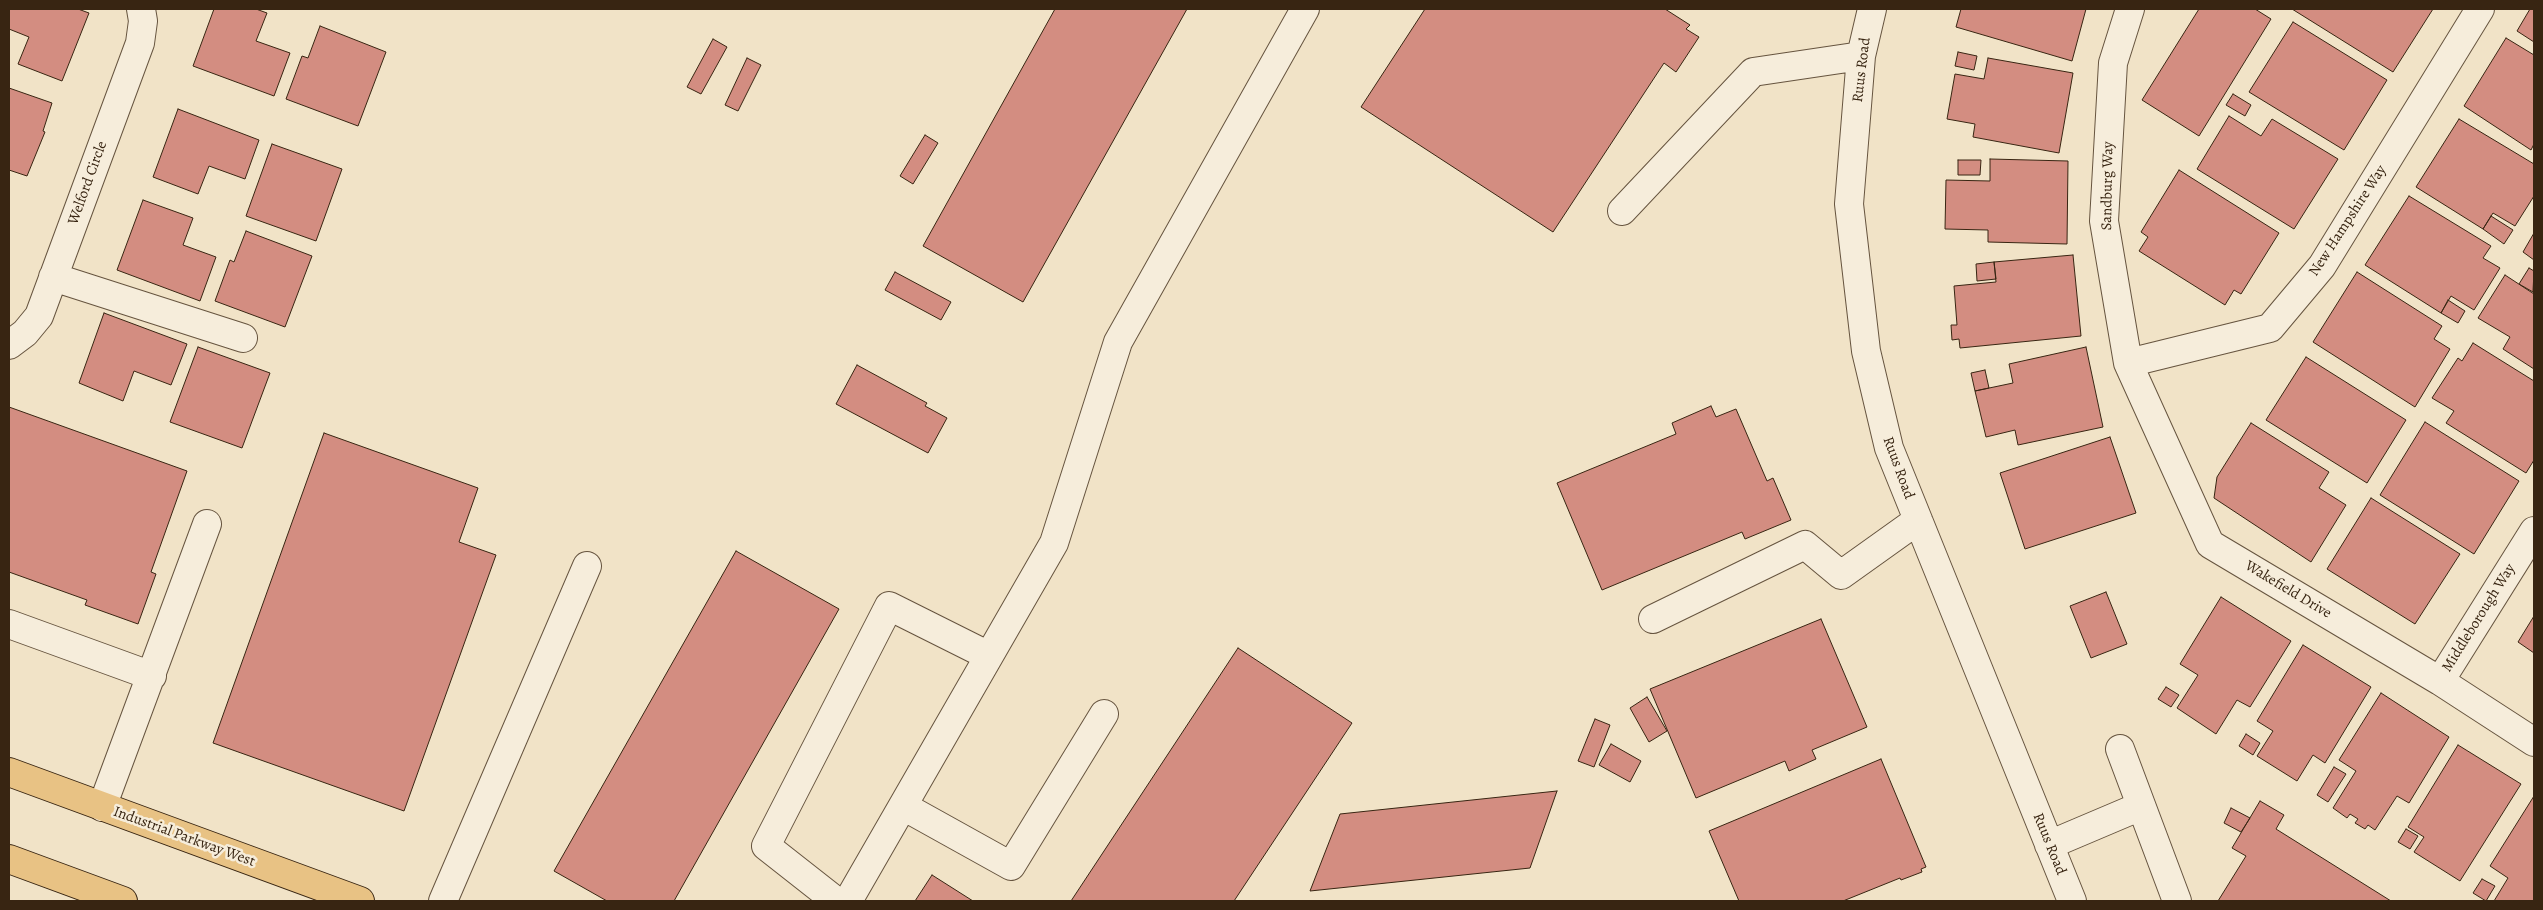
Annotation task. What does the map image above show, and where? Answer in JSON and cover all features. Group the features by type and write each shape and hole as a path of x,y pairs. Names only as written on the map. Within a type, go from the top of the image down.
{"main road":[{"name":"Industrial Parkway West","path":"9,772 360,901"},
{"path":"9,860 123,901"}],"street":[{"name":"Welford Circle","path":"9,344 25,333 39,316 140,43 143,21 141,9"},
{"path":"848,901 1054,543 1118,342 1305,9"},
{"name":"Ruus Road","path":"1872,9 1861,56 1849,204 1866,351 1889,448 2072,901"},
{"name":"Sandburg Way","path":"2128,363 2104,220 2113,63 2130,9"},
{"name":"New Hampshire Way","path":"2128,363 2270,328 2322,266 2480,9"},
{"path":"1622,211 1753,72 1861,56"},
{"path":"53,277 243,338"},
{"name":"Wakefield Drive","path":"2128,363 2210,544 2440,681 2534,742"},
{"path":"1653,619 1805,545 1842,575 1918,520"},
{"path":"102,806 207,524"},
{"name":"Middleborough Way","path":"2440,681 2534,531"},
{"path":"443,901 587,566"},
{"path":"836,901 766,846 888,606 989,656"},
{"path":"9,624 152,676"},
{"path":"903,806 1011,866 1104,714"},
{"path":"2120,750 2177,901"},
{"path":"2049,844 2141,806"}],"building":[{"path":"9,9 78,9 89,13 62,81 18,64 29,37 9,29"},
{"path":"214,9 256,9 267,13 256,41 290,53 274,96 193,66"},
{"path":"1055,9 1187,9 1023,302 923,246"},
{"path":"1425,9 1665,9 1690,25 1686,29 1699,37 1676,72 1664,63 1553,232 1361,107"},
{"path":"1961,9 2086,9 2072,61 1956,27"},
{"path":"2199,9 2255,9 2271,19 2199,136 2142,100"},
{"path":"2292,9 2433,9 2393,72"},
{"path":"2530,9 2534,9 2534,42 2517,31"},
{"path":"2293,22 2387,80 2344,150 2249,92"},
{"path":"320,26 386,52 358,126 286,99 302,56 308,58"},
{"path":"2506,38 2534,55 2534,144 2531,150 2464,106"},
{"path":"713,39 727,47 701,94 687,87"},
{"path":"1958,52 1977,56 1974,70 1955,66"},
{"path":"747,58 761,65 738,111 725,105"},
{"path":"1988,58 2073,73 2059,153 1973,137 1975,124 1947,119 1955,74 1984,79"},
{"path":"9,88 52,103 43,131 45,132 27,176 9,170"},
{"path":"2233,94 2251,105 2245,116 2226,105"},
{"path":"178,109 259,140 245,179 209,166 198,194 153,177"},
{"path":"2229,116 2261,136 2272,119 2338,159 2294,229 2197,169"},
{"path":"2459,119 2534,164 2534,196 2515,226 2493,213 2483,229 2416,187"},
{"path":"925,135 938,143 913,184 900,176"},
{"path":"272,144 342,169 316,241 246,216"},
{"path":"1990,159 2068,161 2067,244 1988,242 1988,230 1945,229 1946,180 1990,181"},
{"path":"1958,160 1981,160 1980,175 1958,175"},
{"path":"2179,170 2279,233 2241,294 2234,290 2225,305 2139,251 2148,237 2141,232"},
{"path":"2409,196 2491,246 2483,258 2500,268 2474,310 2451,296 2441,313 2365,265"},
{"path":"143,200 193,218 183,245 216,257 200,301 117,270"},
{"path":"2491,216 2513,230 2504,244 2483,229"},
{"path":"246,231 312,256 285,327 215,301 230,260 234,262"},
{"path":"2534,233 2534,260 2523,252"},
{"path":"2073,255 2081,336 1960,348 1959,339 1952,340 1951,325 1957,325 1954,286 1996,282 1994,262"},
{"path":"1994,262 1996,279 1977,281 1976,264"},
{"path":"2529,268 2534,271 2533,292 2519,284"},
{"path":"895,272 951,302 941,320 885,290"},
{"path":"2357,272 2442,326 2434,339 2450,349 2415,407 2313,342"},
{"path":"2505,275 2534,294 2534,369 2503,349 2510,337 2478,318"},
{"path":"2448,300 2465,311 2458,323 2441,313"},
{"path":"104,313 187,344 171,385 134,371 123,401 79,383"},
{"path":"2473,343 2534,381 2534,460 2526,473 2446,423 2454,411 2432,398 2458,358 2462,361"},
{"path":"198,347 270,373 242,448 170,422"},
{"path":"2086,347 2103,427 2018,445 2015,430 1986,437 1975,391 2013,383 2009,364"},
{"path":"2306,357 2406,420 2367,483 2266,420"},
{"path":"857,365 927,403 925,406 947,418 928,453 836,404"},
{"path":"1985,370 1989,388 1975,391 1971,373"},
{"path":"1711,406 1716,417 1736,409 1767,481 1773,478 1791,520 1745,539 1742,532 1602,590 1557,483 1676,434 1672,423"},
{"path":"9,407 187,471 151,572 156,574 138,624 85,605 87,600 9,572"},
{"path":"2425,422 2519,481 2474,554 2380,495"},
{"path":"2251,423 2329,472 2319,488 2346,505 2311,562 2214,498 2217,477"},
{"path":"324,433 478,488 459,542 496,555 404,811 213,743"},
{"path":"2110,437 2136,513 2025,549 2000,473"},
{"path":"2371,498 2460,554 2415,624 2327,569"},
{"path":"736,551 839,609 674,901 607,901 554,871"},
{"path":"2106,592 2127,644 2091,658 2070,606"},
{"path":"2221,597 2291,641 2250,707 2237,700 2216,734 2177,708 2198,675 2180,664"},
{"path":"2534,616 2534,653 2518,642"},
{"path":"1821,619 1867,727 1812,750 1816,759 1789,771 1785,761 1696,798 1650,689"},
{"path":"2303,645 2371,687 2325,763 2313,755 2297,781 2257,756 2273,731 2257,721"},
{"path":"1238,648 1352,723 1234,901 1071,901"},
{"path":"2166,687 2179,695 2171,707 2158,699"},
{"path":"2381,693 2449,737 2409,803 2397,796 2375,830 2368,825 2365,829 2355,823 2358,819 2350,814 2347,818 2333,808 2356,771 2339,760"},
{"path":"1647,697 1667,731 1649,742 1630,708"},
{"path":"1595,719 1610,725 1594,767 1578,761"},
{"path":"2246,734 2260,743 2253,755 2239,746"},
{"path":"1611,744 1641,761 1630,782 1599,765"},
{"path":"2458,745 2521,784 2460,881 2414,852 2424,837 2408,827"},
{"path":"1881,759 1926,867 1921,869 1922,872 1901,880 1900,878 1843,901 1739,901 1709,831"},
{"path":"2334,767 2346,774 2328,802 2317,795"},
{"path":"1557,791 1530,868 1310,891 1340,814"},
{"path":"2534,796 2534,901 2494,901 2508,878 2490,866"},
{"path":"2260,801 2284,815 2276,829 2391,901 2218,901 2246,856 2232,848"},
{"path":"2231,808 2250,818 2241,832 2224,823"},
{"path":"2406,829 2418,836 2410,849 2398,842"},
{"path":"932,875 973,901 915,901"},
{"path":"2482,879 2495,886 2486,901 2473,893"}]}
